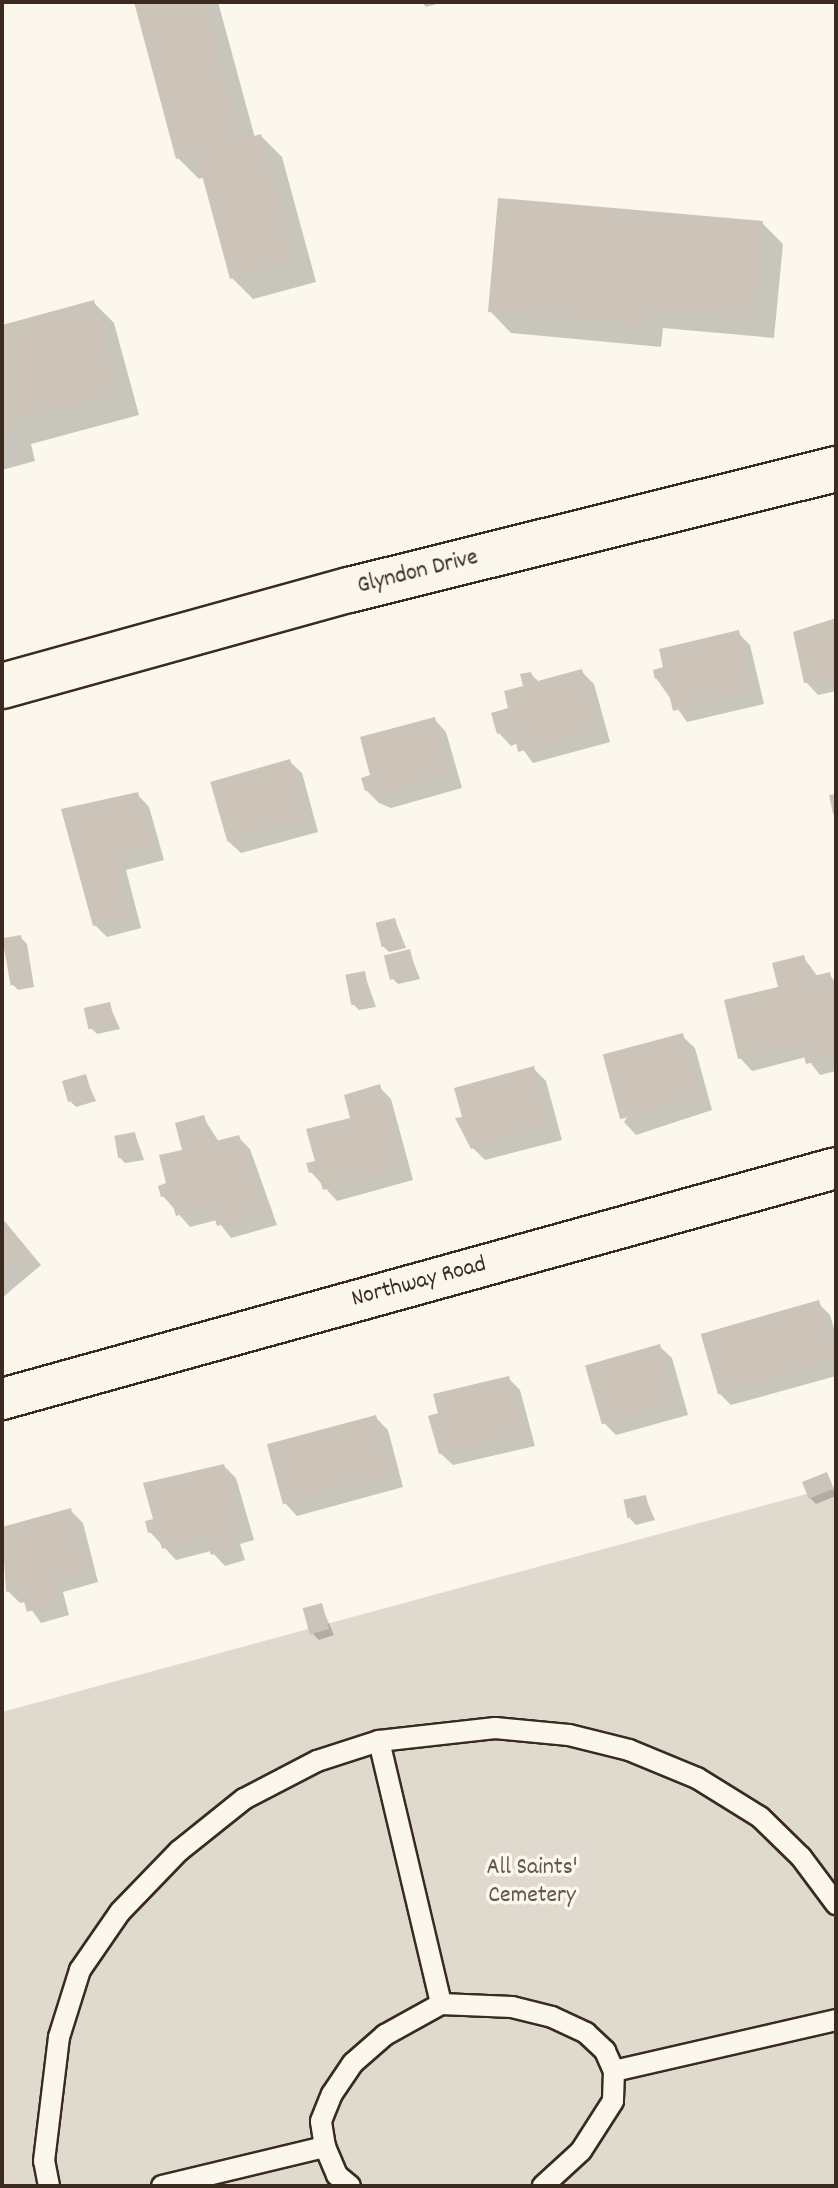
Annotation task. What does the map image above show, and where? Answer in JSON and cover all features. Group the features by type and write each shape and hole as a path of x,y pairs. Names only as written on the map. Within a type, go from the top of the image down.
{"street":[{"name":"Glyndon Drive","path":"2,686 349,590 836,469"},
{"name":"Northway Road","path":"2,1399 836,1168"}],"lane":[{"path":"49,2186 44,2161 59,2037 80,1970 120,1912 179,1851 244,1799 317,1761 379,1741 495,1728 569,1735 629,1750 697,1778 760,1817 801,1857 836,1904"},
{"path":"379,1741 441,2004"},
{"path":"350,2186 337,2175 325,2147 321,2121 353,2063 385,2035 441,2004 512,2007 552,2017 586,2033 605,2051 614,2071 613,2101 604,2120 581,2151 543,2186"},
{"path":"614,2071 836,2020"},
{"path":"162,2186 325,2147"}],"green space":[{"name":"All Saints' Cemetery","path":"836,1486 836,2186 2,2186 2,1712"}],"building":[{"path":"134,2 204,2 241,140 261,134 296,261 230,279 196,153 176,159"},
{"path":"498,198 763,221 754,318 642,308 640,327 488,312"},
{"path":"94,300 119,394 11,423 15,440 2,443 2,325"},
{"path":"836,618 836,677 804,683 793,632"},
{"path":"739,630 753,691 673,711 665,677 655,679 653,670 663,667 659,649"},
{"path":"582,669 599,730 518,752 513,730 497,734 491,713 508,708 504,691 523,686 520,674 531,672 534,682"},
{"path":"435,717 451,776 377,797 375,788 365,791 361,778 370,775 360,737"},
{"path":"290,759 307,819 227,841 210,782"},
{"path":"138,792 153,848 115,858 130,916 93,926 61,809"},
{"path":"836,794 836,813 833,814 829,795"},
{"path":"395,918 401,942 382,947 376,923"},
{"path":"21,935 29,982 11,986 2,938"},
{"path":"410,949 416,973 390,980 384,956"},
{"path":"804,955 810,977 830,972 836,998 836,1056 806,1064 801,1043 738,1059 724,1000 778,987 772,963"},
{"path":"365,971 371,1001 351,1005 345,975"},
{"path":"110,1002 115,1023 89,1030 84,1008"},
{"path":"683,1033 700,1098 620,1119 603,1054"},
{"path":"534,1066 550,1127 471,1149 455,1118 462,1117 454,1088"},
{"path":"86,1074 92,1095 68,1102 62,1081"},
{"path":"380,1084 402,1167 323,1190 317,1171 309,1173 306,1163 315,1161 306,1129 350,1118 344,1095"},
{"path":"204,1115 212,1142 239,1135 265,1212 217,1226 211,1206 176,1216 170,1195 161,1197 158,1186 166,1183 159,1155 182,1150 175,1123"},
{"path":"135,1132 139,1155 118,1158 114,1136"},
{"path":"2,1218 30,1252 2,1276"},
{"path":"819,1300 836,1361 718,1394 701,1334"},
{"path":"660,1344 677,1403 602,1424 585,1365"},
{"path":"509,1376 524,1434 439,1454 428,1416 438,1413 433,1394"},
{"path":"376,1415 392,1475 283,1504 267,1444"},
{"path":"224,1464 242,1528 229,1532 234,1548 211,1555 205,1537 162,1549 157,1531 148,1533 145,1521 153,1519 143,1483"},
{"path":"827,1472 834,1489 809,1499 802,1482"},
{"path":"646,1495 650,1514 627,1518 624,1500"},
{"path":"71,1508 87,1570 51,1579 58,1603 27,1612 20,1588 6,1592 2,1527"},
{"path":"322,1603 329,1629 310,1634 303,1608"}]}
